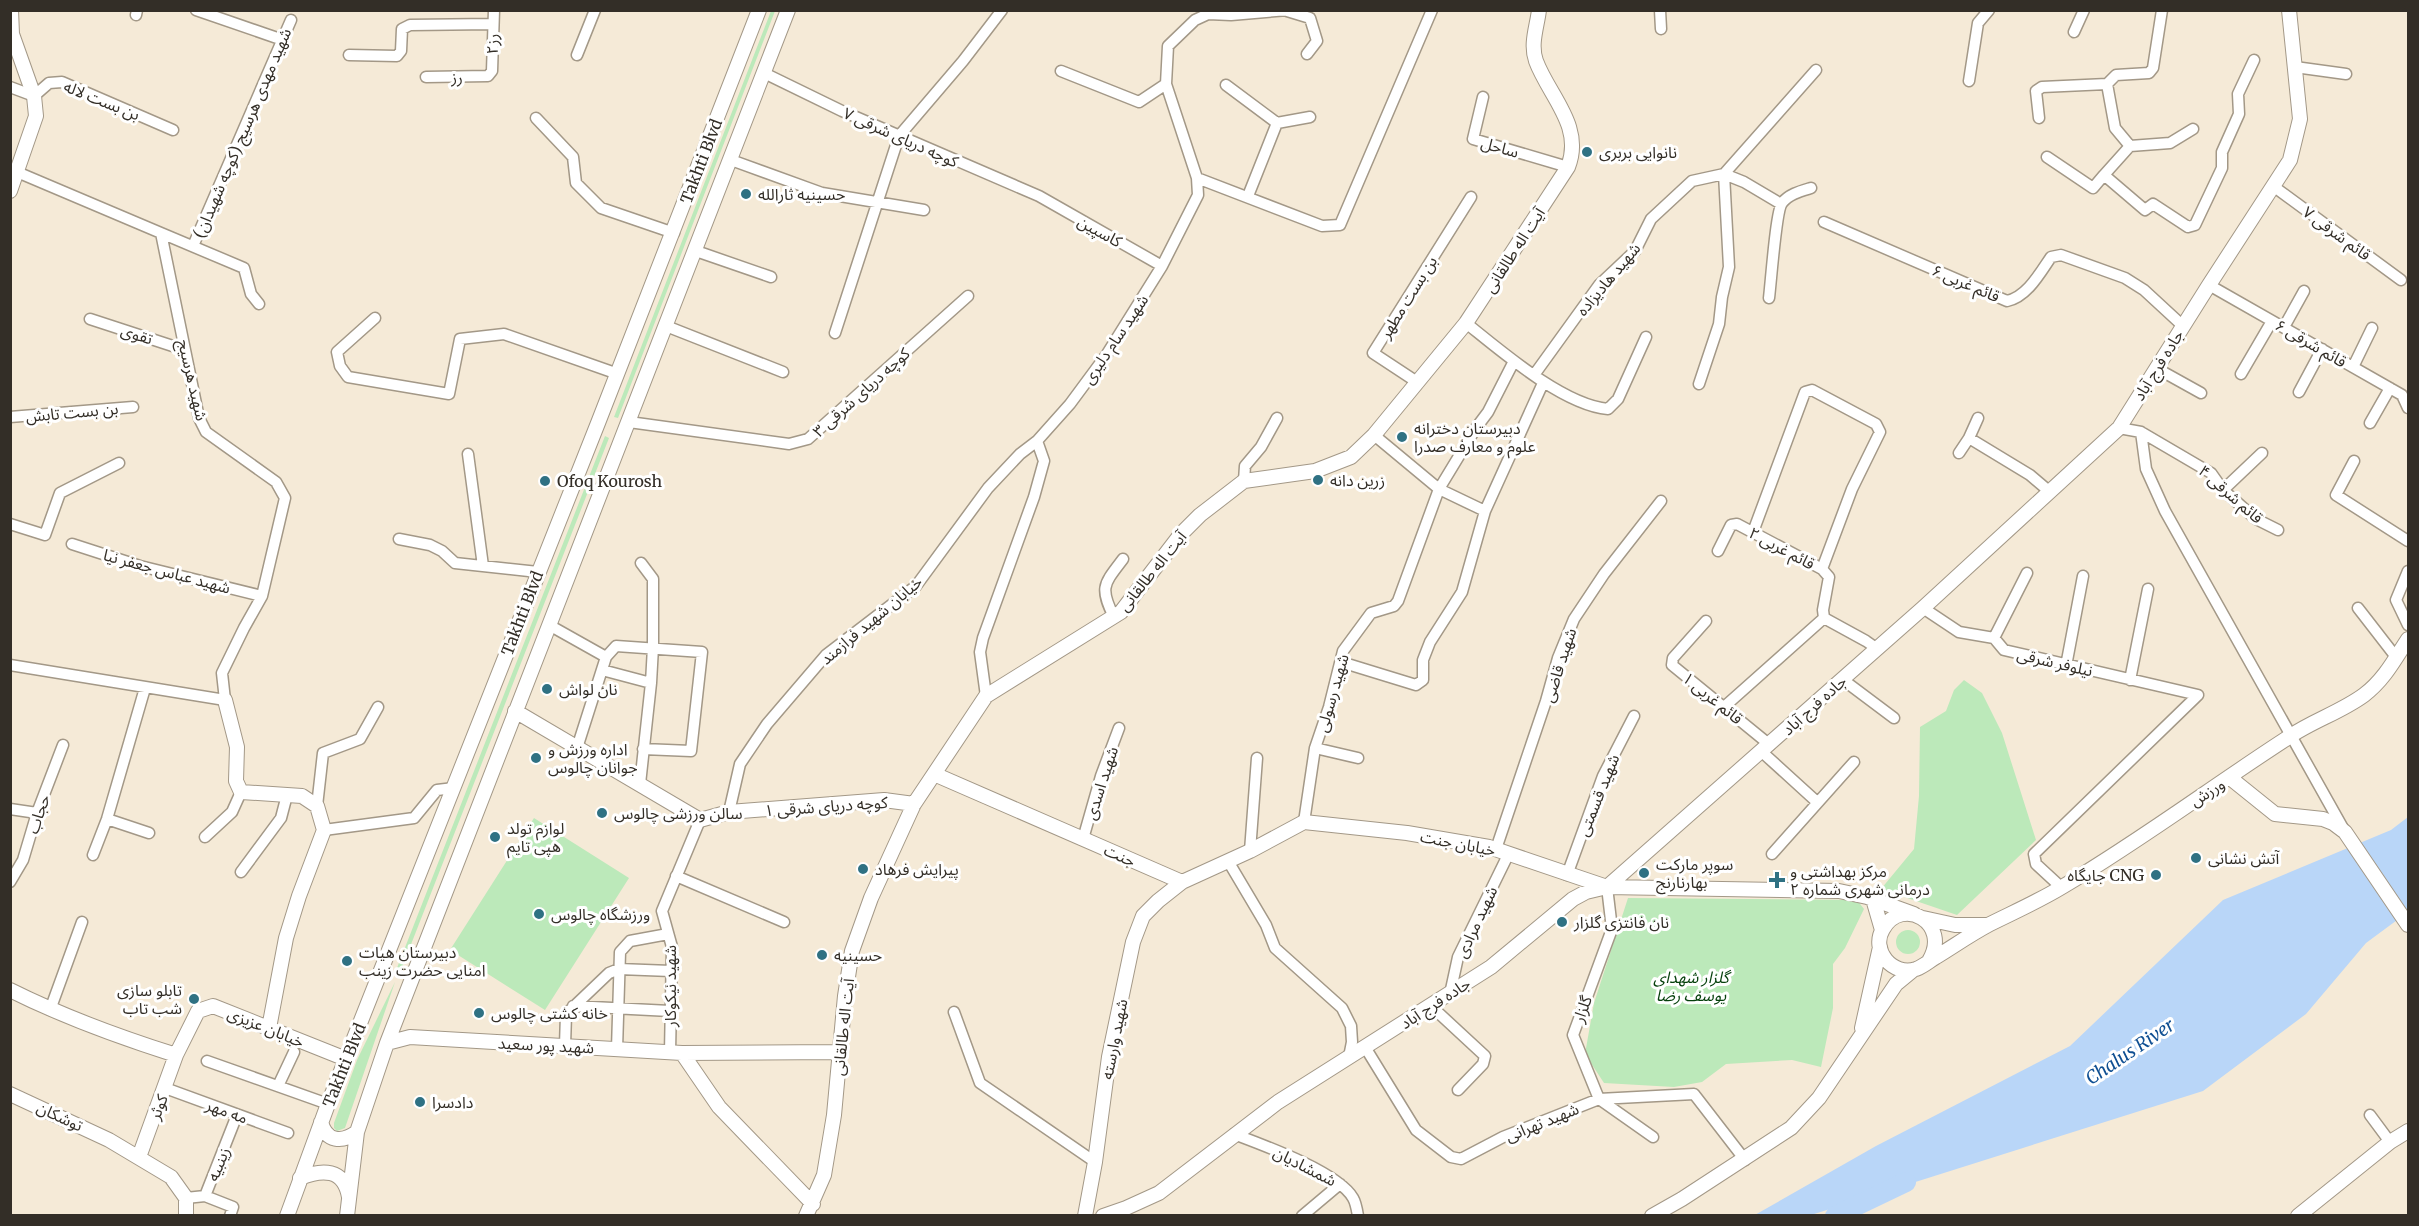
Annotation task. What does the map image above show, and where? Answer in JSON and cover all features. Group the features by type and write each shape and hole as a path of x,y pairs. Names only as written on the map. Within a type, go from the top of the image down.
{"street":[{"path":"10,10 12,34 34,96 36,116 10,191"},
{"path":"196,10 283,40"},
{"name":"رز۲","path":"488,76 492,70 494,10"},
{"path":"577,55 595,10"},
{"name":"Takhti Blvd","path":"287,1215 328,1104 674,233 759,10"},
{"name":"Takhti Blvd","path":"347,1215 357,1132 387,1043 788,10"},
{"path":"835,333 899,136 963,62 1002,10"},
{"path":"1197,178 1322,226 1340,225 1432,10"},
{"name":"آیت اله طالقانی","path":"809,1209 824,1175 834,1115 845,996 852,951 871,898 914,804 986,696 1121,612 1181,534 1200,515 1244,481 1315,471 1351,457 1374,435 1466,323 1568,167 1573,155 1574,143 1566,114 1536,60 1534,38 1539,10"},
{"path":"1660,10 1661,29"},
{"path":"1969,81 1978,23 1989,10"},
{"path":"2074,32 2084,10"},
{"path":"2038,118 2036,91 2042,87 2107,84 2116,75 2149,73 2153,68 2162,10"},
{"name":"جاده فرج آباد","path":"1103,1215 1129,1212 1159,1193 1278,1102 1491,967 1573,898 1607,887 1923,608 2119,428 2208,285 2290,160 2300,119 2289,10"},
{"path":"1287,11 1310,18 1317,41 1307,54"},
{"name":"شهید سام دلیری","path":"1037,441 1070,404 1107,354 1162,266 1198,195 1197,178 1166,84 1168,46 1195,20 1208,14 1287,11"},
{"name":"شهید مهدی هرسیج (کوچه شهیدان)","path":"194,246 291,20"},
{"path":"349,55 397,56 402,51 402,29 410,25 492,24"},
{"path":"2104,175 2145,210 2153,204 2188,227 2195,225 2222,168 2222,152 2239,114 2238,94 2254,60"},
{"path":"2295,67 2346,74"},
{"path":"1699,384 1719,324 1729,267 1724,174 1816,70"},
{"path":"1061,71 1139,102 1166,84"},
{"name":"کوچه دریای شرقی ۷","path":"764,73 899,136 1039,196"},
{"name":"رز","path":"426,77 488,76"},
{"name":"بن بست لاله","path":"34,96 49,82 62,82 173,130"},
{"path":"2107,84 2115,128 2130,146"},
{"path":"1226,85 1277,123 1310,117"},
{"path":"10,87 34,96"},
{"name":"ساحل","path":"1483,98 1473,139 1568,167"},
{"path":"536,118 573,157 576,183 601,208 674,233"},
{"path":"1248,196 1277,123"},
{"path":"2047,157 2093,188 2130,146 2170,143 2193,129"},
{"path":"731,160 822,193 924,210"},
{"path":"17,172 244,268 251,294 259,304"},
{"path":"1724,174 1744,182 1781,204"},
{"name":"شهید هادیزاده","path":"1534,375 1599,285 1635,251 1652,219 1692,182 1724,174"},
{"name":"قائم شرقی ۷","path":"2273,186 2401,280"},
{"path":"1769,298 1776,246 1776,219 1781,204 1791,195 1811,188"},
{"name":"کاسپين","path":"1039,196 1162,266"},
{"name":"بن بست مطهر","path":"1417,382 1373,353 1471,197"},
{"name":"قائم غربی ۶","path":"1824,222 2007,301 2014,299 2037,278 2051,256 2061,255 2125,278 2144,290 2183,326"},
{"name":"شهید هرسیج","path":"161,233 199,418 206,432 276,482 285,498 262,596 222,673 225,700"},
{"path":"696,250 771,277"},
{"name":"قائم شرقی ۶","path":"2208,285 2402,395 2409,408"},
{"path":"2284,327 2304,291"},
{"name":"کوچه دریای شرقی ۳","path":"626,427 789,444 808,439 968,296"},
{"path":"375,318 337,352 340,366 348,377 449,394 460,339 504,334 618,374"},
{"name":"تقوی","path":"90,319 185,350"},
{"path":"2241,374 2272,321"},
{"path":"1466,323 1544,383 1597,408 1608,409 1618,399 1646,337"},
{"path":"666,326 783,372"},
{"path":"2353,367 2372,328"},
{"path":"2299,392 2322,349"},
{"name":"شهید رسولی","path":"1304,822 1315,748 1341,662 1342,651 1371,613 1394,606 1398,601 1439,489 1488,412 1514,361"},
{"path":"2156,368 2201,393"},
{"path":"1341,662 1416,685 1423,680 1424,660 1430,642 1462,592 1485,511 1544,383"},
{"path":"2370,423 2390,388"},
{"path":"1753,532 1805,392 1812,390 1876,424 1880,432 1852,489 1822,569"},
{"name":"بن بست تابش","path":"10,417 133,407"},
{"path":"1244,481 1245,466 1261,447 1277,418"},
{"path":"1959,453 1970,438 1978,418"},
{"path":"598,423 626,427"},
{"name":"قائم شرقی ۴","path":"2119,428 2141,432 2211,473 2223,490 2256,519 2278,530"},
{"path":"2141,432 2146,469 2165,511 2346,833 2409,925"},
{"path":"1374,435 1439,489 1485,511"},
{"path":"1970,438 2030,475 2050,492"},
{"path":"986,696 980,652 982,638 1039,479 1044,461 1037,441"},
{"name":"خیابان شهید فرازمند","path":"729,812 740,764 767,724 826,655 916,586 988,488 1020,454 1037,441"},
{"path":"2223,490 2262,453"},
{"path":"468,454 483,566"},
{"path":"2354,461 2336,495 2409,541"},
{"path":"10,524 45,535 60,493 119,464"},
{"name":"شهید قاضی","path":"1503,851 1558,658 1574,619 1604,574 1660,501"},
{"name":"قائم غربی ۲","path":"1718,551 1731,525 1737,524 1822,569 1829,577 1823,610 1824,618"},
{"path":"399,539 430,545 442,551 455,563 538,572"},
{"name":"شهید عباس جعفر نیا","path":"72,544 140,566 262,596"},
{"path":"1114,617 1104,596 1105,581 1124,559"},
{"path":"640,784 653,647 653,579 641,564"},
{"path":"2409,570 2396,600 2409,625"},
{"path":"1994,638 2027,573"},
{"path":"2066,666 2083,576"},
{"path":"2130,680 2148,589"},
{"name":"نیلوفر شرقی","path":"1923,608 1959,632 1994,638 2004,650 2066,666 2198,694 2034,854 2036,864 2062,888"},
{"path":"2358,608 2396,657"},
{"path":"1724,707 1824,618 1866,640 1876,648"},
{"name":"قائم غربی ۱","path":"1706,621 1673,658 1672,665 1724,707 1817,802"},
{"path":"549,625 606,657"},
{"name":"ورزش","path":"1929,961 1987,926 2062,888 2290,735 2364,695 2384,677 2409,639"},
{"path":"577,748 606,657 616,646 702,652 691,752 643,749"},
{"path":"10,665 225,700 237,747 236,780 241,792 232,812 205,837"},
{"path":"602,670 651,683"},
{"path":"1842,679 1894,718"},
{"path":"93,855 107,819 145,688"},
{"path":"269,1028 286,938 324,830 317,806 323,753 360,739 378,707"},
{"path":"515,711 700,820"},
{"name":"شهید قسمتی","path":"1567,875 1603,776 1634,717"},
{"name":"شهید اسدی","path":"1083,839 1101,776 1119,728"},
{"name":"حجاب","path":"10,882 23,860 37,813 63,745"},
{"path":"1315,748 1358,758"},
{"path":"1250,851 1257,758"},
{"path":"1772,854 1854,762"},
{"name":"جنت","path":"934,774 1182,882"},
{"path":"2229,777 2275,814 2323,819 2346,833"},
{"path":"324,830 414,818 437,790 454,788"},
{"path":"241,792 302,796 317,806"},
{"path":"241,872 281,818 287,795"},
{"name":"کوچه دریای شرقی ۱","path":"700,820 729,812 884,800 914,804"},
{"path":"10,809 37,813"},
{"path":"107,819 149,833"},
{"name":"شهید نیکوکار","path":"676,1053 670,1011 672,946 662,910 700,820"},
{"path":"1182,882 1250,851 1304,822"},
{"name":"خیابان جنت","path":"1304,822 1407,833 1503,851 1607,887"},
{"name":"شهید مرادی","path":"1450,994 1458,957 1503,851"},
{"path":"1228,861 1266,925 1275,948 1342,1008 1352,1026 1349,1057"},
{"path":"676,876 784,922"},
{"name":"شهید وارسته","path":"1085,1215 1095,1162 1109,1057 1133,942 1143,916 1182,882"},
{"path":"1607,887 1839,891 1873,899 1919,916 1955,925 1987,926"},
{"name":"گلزار","path":"1599,1099 1573,1035 1612,928 1607,887"},
{"path":"1860,1036 1882,930 1873,899"},
{"path":"1652,1215 1745,1160 1791,1128 1819,1098 1896,984 1912,970 1929,961 1934,952 1935,933 1919,916 1895,916 1882,930"},
{"path":"50,1010 82,922"},
{"path":"617,1049 620,952 630,941 668,934"},
{"path":"1880,947 1888,963 1895,968 1912,970"},
{"path":"565,1046 566,1014 609,973 619,969 671,971"},
{"path":"10,990 50,1010 106,1032 176,1055"},
{"name":"خیابان عزیزی","path":"176,1055 198,1011 213,1006 346,1059"},
{"path":"573,1006 670,1011"},
{"path":"1431,1006 1485,1056 1483,1064 1458,1090"},
{"path":"954,1012 980,1083 1095,1162"},
{"path":"397,1018 402,1030 410,1037"},
{"name":"شهید پور سعید","path":"387,1043 410,1037 676,1053 840,1052"},
{"name":"شهید تهرانی","path":"1365,1047 1416,1130 1451,1157 1461,1159 1503,1137 1599,1099 1694,1094 1745,1160"},
{"path":"278,1086 294,1052"},
{"path":"676,1053 719,1107 809,1209"},
{"name":"کوثر","path":"139,1157 176,1055"},
{"path":"207,1061 328,1104"},
{"name":"مه مهر","path":"165,1088 288,1133"},
{"name":"توشکان","path":"10,1094 109,1140 139,1157"},
{"path":"1599,1099 1653,1137"},
{"name":"زینبیه","path":"186,1198 205,1196 237,1115"},
{"path":"2370,1115 2390,1142"},
{"path":"321,1122 326,1133 336,1140 348,1138 357,1132"},
{"path":"2298,1215 2390,1142 2409,1131"},
{"name":"شمشادیان","path":"1234,1134 1283,1153 1340,1184 1353,1198 1358,1215"},
{"path":"139,1157 171,1177 186,1198 186,1215"},
{"path":"300,1178 318,1172 336,1175 347,1189 349,1198"},
{"path":"1302,1215 1340,1184"},
{"path":"205,1196 233,1207 230,1215"}],"green space":[{"path":"771,11 775,11 618,418 614,417"},
{"path":"605,436 609,438 401,970 397,968"},
{"path":"1964,680 1982,693 2002,733 2036,840 1957,915 1881,889 1914,849 1919,796 1920,727 1946,711 1954,690"},
{"name":"ورزشگاه چالوس","path":"534,818 629,878 545,1010 450,950"},
{"name":"گلزار شهدای یوسف رضا","path":"1628,898 1857,900 1864,909 1845,948 1833,964 1833,1008 1821,1067 1792,1060 1726,1064 1702,1082 1674,1087 1604,1083 1585,1054 1594,1003"},
{"path":"1908,930 1916,934 1920,942 1916,950 1908,954 1900,950 1896,942 1900,934"},
{"path":"395,982 345,1128 337,1131 334,1123 357,1060"}],"water":[{"path":"2408,817 2408,912 2366,943 2306,1014 2203,1091 1811,1215 1753,1216 1876,1146 2070,1046 2223,900 2391,830"}],"waterway":[{"name":"Chalus River","path":"1835,1216 1906,1182"}],"place":[{"name":"نانوایی بربری","path":"1587,152"},
{"name":"حسینیه ثارالله","path":"746,194"},
{"name":"دبیرستان دخترانه علوم و معارف صدرا","path":"1402,437"},
{"name":"زرین دانه","path":"1318,480"},
{"name":"Ofoq Kourosh","path":"545,481"},
{"name":"نان لواش","path":"547,689"},
{"name":"اداره ورزش و جوانان چالوس","path":"536,758"},
{"name":"سالن ورزشی چالوس","path":"602,813"},
{"name":"لوازم تولد هپی تایم","path":"495,837"},
{"name":"آتش نشانی","path":"2196,858"},
{"name":"پیرایش فرهاد","path":"863,869"},
{"name":"سوپر مارکت بهارنارنج","path":"1644,873"},
{"name":"جایگاه CNG","path":"2156,875"},
{"name":"مرکز بهداشتی و درمانی شهری شماره ۲","path":"1777,880"},
{"name":"ورزشگاه چالوس","path":"539,914"},
{"name":"نان فانتزی گلزار","path":"1562,922"},
{"name":"حسینیه","path":"822,955"},
{"name":"دبیرستان هیات امنایی حضرت زینب","path":"347,961"},
{"name":"تابلو سازی شب تاب","path":"194,999"},
{"name":"خانه کشتی چالوس","path":"479,1013"},
{"name":"دادسرا","path":"420,1102"}]}
